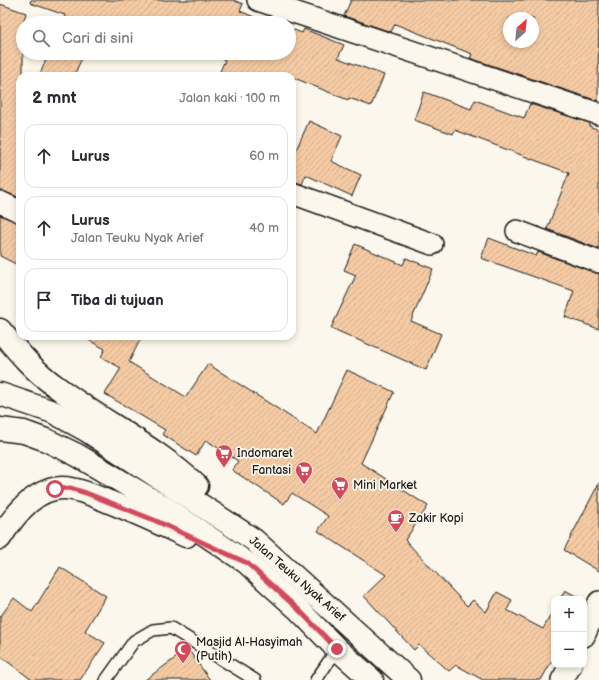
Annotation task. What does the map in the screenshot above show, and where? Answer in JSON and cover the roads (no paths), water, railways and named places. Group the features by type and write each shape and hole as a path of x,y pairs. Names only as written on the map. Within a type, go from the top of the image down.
{"main road":[{"path":"0,330 26,361 57,388 164,460 194,484 254,540"},
{"name":"Jalan Teuku Nyak Arief","path":"0,394 53,412 86,430 254,540 409,680"},
{"path":"0,429 24,432 77,455 167,509 247,563"},
{"path":"0,538 21,508 38,495 55,489 70,488 154,520 247,563"},
{"name":"Jalan Teuku Nyak Arief","path":"247,563 299,610 337,649 372,680"}],"street":[{"path":"258,0 599,114"},
{"path":"296,195 432,244"},
{"path":"0,202 16,208"},
{"path":"517,231 599,262"},
{"path":"586,632 599,602"},
{"path":"562,680 569,668"}],"lane":[{"path":"106,680 134,641 153,630 171,628 255,680"},
{"path":"316,680 337,649"}],"place":[{"name":"Indomaret","path":"224,468"},
{"name":"Fantasi","path":"304,485"},
{"name":"Mini Market","path":"340,500"},
{"name":"Zakir Kopi","path":"396,533"},
{"name":"Masjid Al-Hasyimah (Putih)","path":"183,664"}]}
